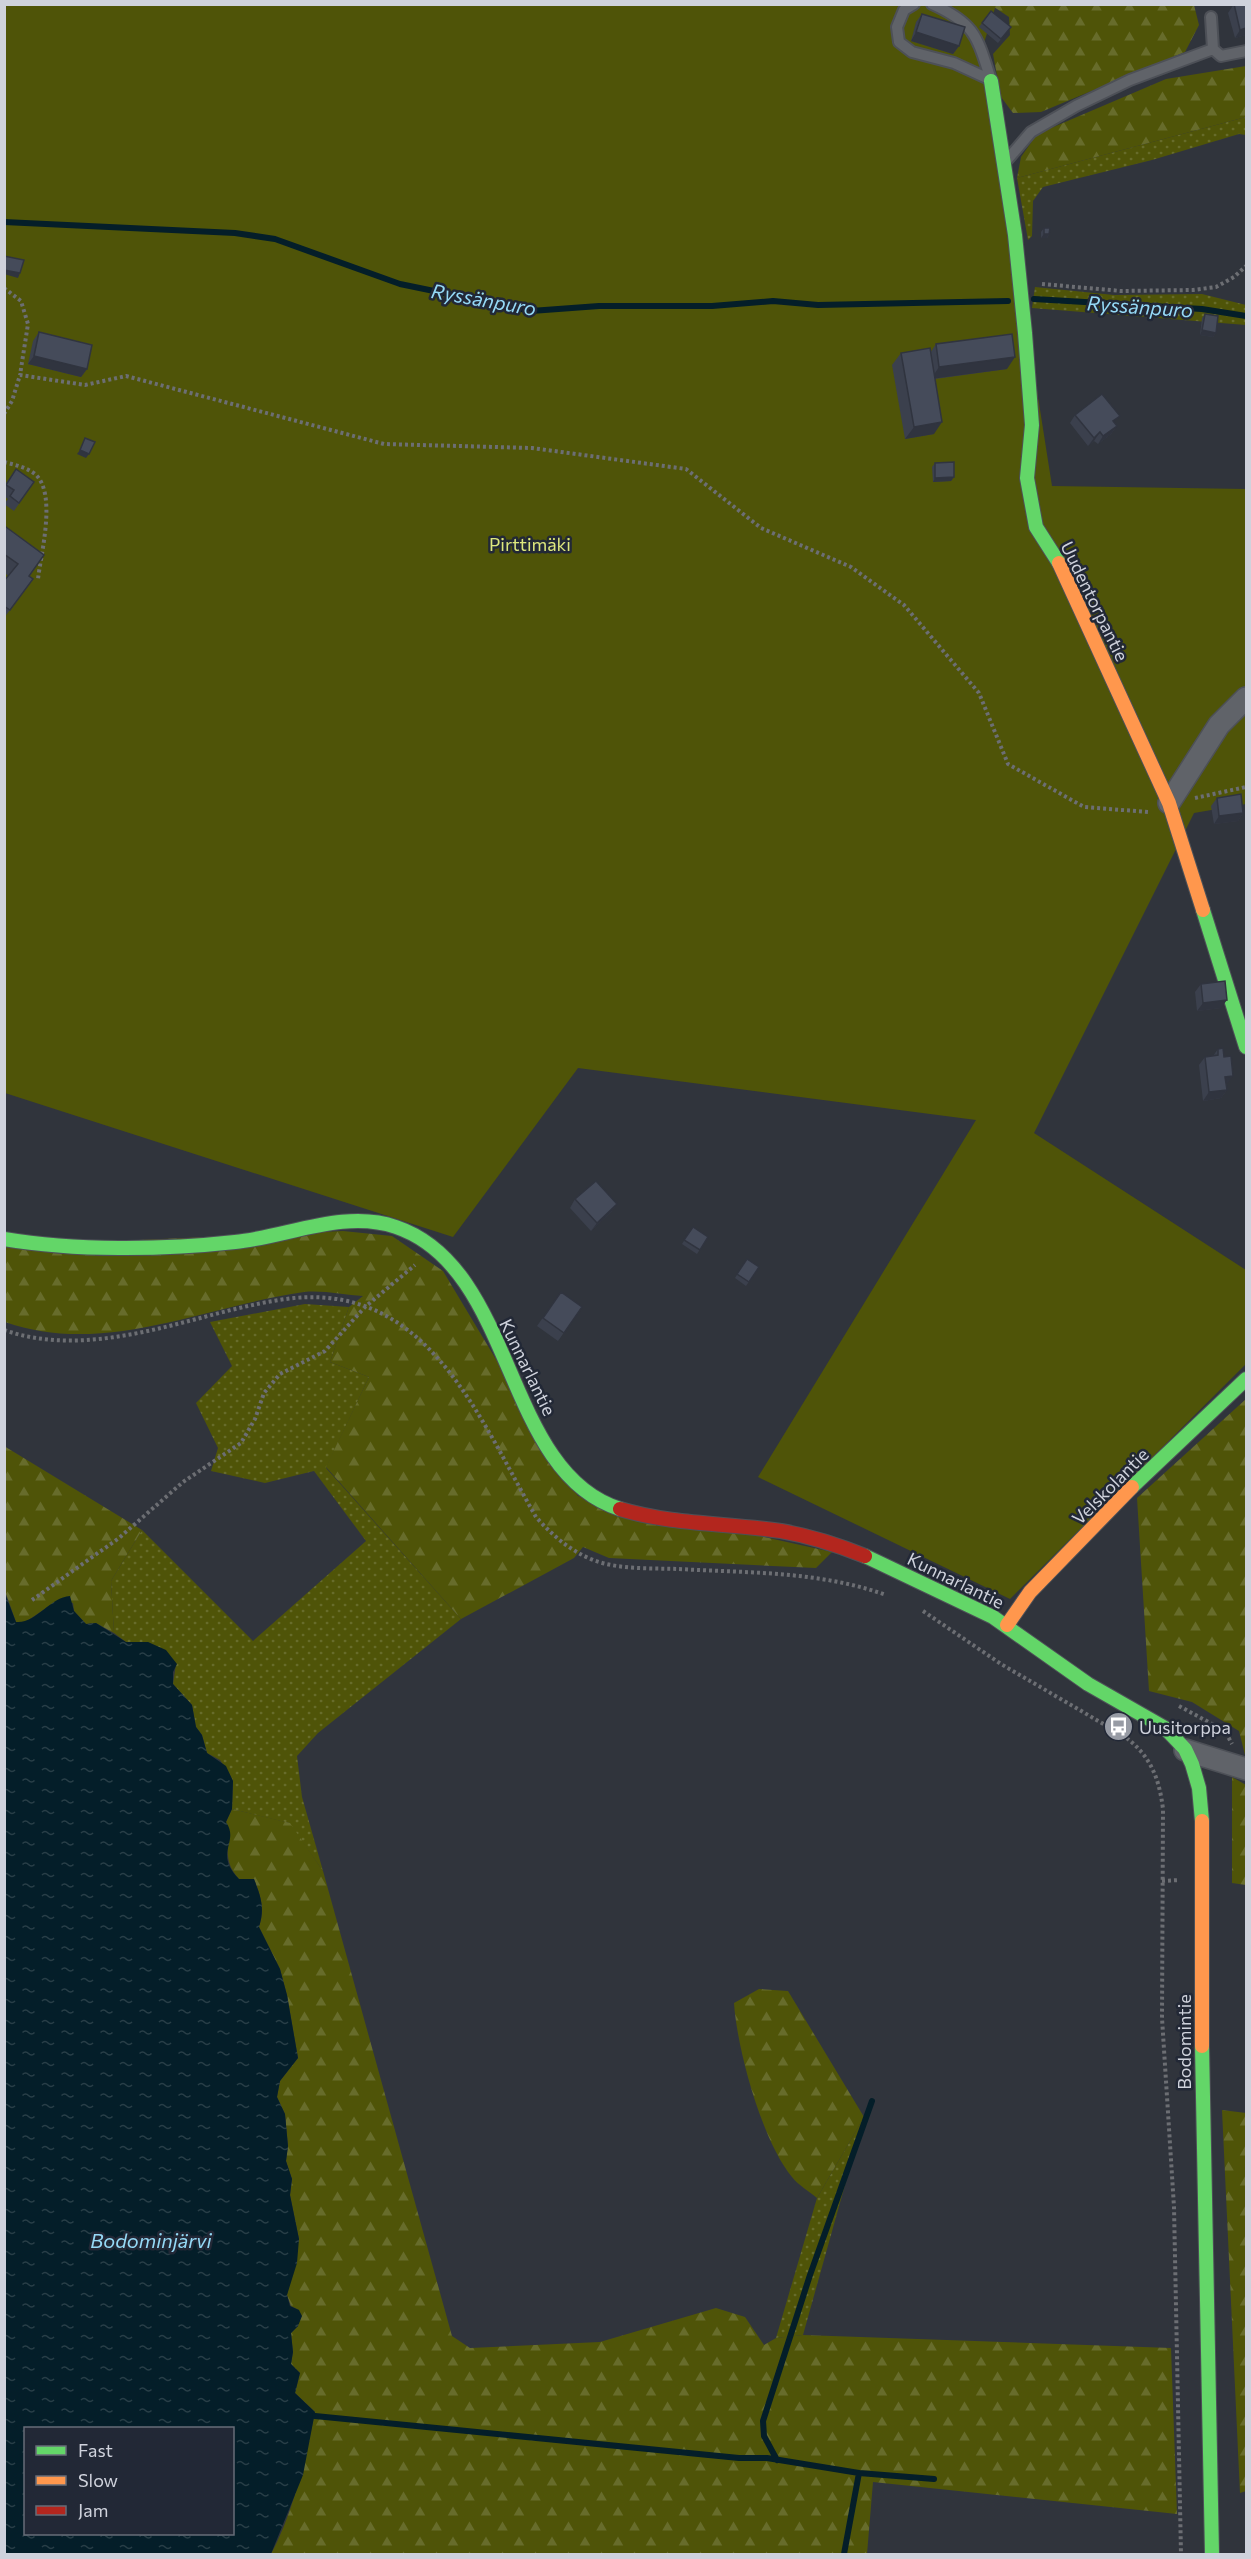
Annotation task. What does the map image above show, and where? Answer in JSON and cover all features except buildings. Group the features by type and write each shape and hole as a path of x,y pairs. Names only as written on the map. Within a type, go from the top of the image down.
{"main road":[{"name":"Uudentorpantie","path":"991,81 1020,285 1032,425 1027,478 1036,527 1066,575 1169,803 1246,1047"},
{"name":"Kunnarlantie","path":"4,1239 72,1247 189,1246 275,1237 354,1222 379,1223 399,1228 434,1248 469,1289 547,1446 573,1481 589,1494 611,1507 639,1516 801,1534 845,1547 972,1604 1007,1625"},
{"name":"Velskolantie","path":"1007,1625 1030,1592 1142,1477 1246,1379"},
{"name":"Bodomintie","path":"1007,1625 1089,1685 1152,1719 1172,1734 1185,1750 1194,1769 1202,1812 1202,2111 1212,2554"}],"street":[{"path":"1169,803 1219,725 1246,698"},
{"path":"1185,1750 1240,1766"}],"lane":[{"path":"914,4 904,9 897,27 899,42 912,52 954,63 991,81"},
{"path":"932,4 950,13 977,35 991,81"},
{"path":"1211,17 1213,49 1221,56 1246,51"},
{"path":"1003,165 1031,132 1076,106 1130,80 1213,49"}],"path":[{"path":"1020,285 1121,291 1192,290 1215,287 1234,278 1246,266"},
{"path":"4,288 21,301 28,324 20,375 4,414"},
{"path":"20,375 85,385 126,376 384,444 532,448 686,469 761,528 851,567 904,605 979,693 1008,764 1084,807 1150,812 1169,803 1246,787"},
{"path":"4,462 23,467 37,476 45,489 47,505 38,579"},
{"path":"32,1600 119,1538 183,1482 241,1443 255,1419 264,1393 280,1374 325,1351 365,1307 434,1248"},
{"path":"4,1330 46,1338 82,1341 119,1338 293,1298 323,1298 365,1307 396,1321 421,1339 440,1359 458,1384 536,1516 551,1534 571,1549 614,1566 801,1575 857,1585 894,1598"},
{"path":"913,1606 963,1636 1017,1673 1124,1736 1139,1747 1160,1784 1163,1809 1162,2018 1174,2207 1181,2554"},
{"path":"1173,1703 1224,1731 1232,1744 1240,1766"}],"green space":[{"name":"Pirttimäki","path":"5,5 996,5 983,46 1052,486 1246,489 1246,804 1194,813 1034,1133 1246,1270 1246,1364 1010,1599 758,1477 976,1120 578,1068 453,1237 5,1093"},
{"path":"991,5 1194,5 1199,25 1185,52 1041,112 1013,113 1001,97 993,54 1010,35 1009,17"},
{"path":"1246,66 1246,117 1017,178 1021,157 1037,134 1166,79"},
{"path":"1246,117 1246,135 1239,134 1152,160 1043,187 1033,201 1032,236 1028,240 1017,178"},
{"path":"1035,287 1114,295 1202,294 1246,305 1246,325 1032,308"},
{"path":"343,1231 392,1236 443,1271 578,1496 832,1552 816,1568 609,1558 583,1547 574,1558 461,1619 326,1467 369,1377 330,1362 349,1307 363,1296 304,1292 117,1332 80,1334 42,1331 5,1322 5,1246"},
{"path":"305,1304 349,1307 330,1362 369,1377 326,1468 461,1619 318,1733 297,1756 302,1797 323,1871 289,1823 232,1809 233,1781 220,1760 207,1753 202,1735 196,1727 192,1705 173,1684 176,1664 148,1642 126,1642 114,1633 111,1581 142,1530 253,1641 366,1541 314,1471 265,1483 211,1471 218,1448 196,1403 232,1366 210,1322"},
{"path":"1246,1399 1246,1759 1239,1731 1192,1702 1149,1691 1137,1498"},
{"path":"4,1446 142,1530 111,1581 114,1633 96,1623 86,1624 74,1611 73,1603 58,1600 24,1623 16,1622 5,1591"},
{"path":"1232,1777 1246,1785 1246,1885 1232,1883"},
{"path":"232,1809 290,1823 323,1871 452,2336 470,2348 600,2342 716,2308 745,2317 764,2345 776,2338 803,2335 1171,2348 1177,2514 873,2482 867,2554 271,2554 292,2503 303,2467 315,2412 295,2393 300,2373 291,2364 293,2352 291,2333 298,2326 299,2310 291,2306 287,2295 299,2239 290,2195 292,2179 286,2161 288,2146 285,2114 277,2097 280,2081 298,2058 280,1969 259,1927 262,1908 259,1891 254,1879 239,1879 233,1872 228,1858 226,1822"},
{"path":"759,1989 788,1991 864,2117 817,2198 794,2180 781,2161 761,2118 746,2069 734,2003"},
{"path":"1222,2110 1246,2113 1246,2491 1240,2493"},
{"path":"864,2117 803,2335 776,2338 817,2198"}],"water":[{"name":"Bodominjärvi","path":"4,1591 16,1622 30,1619 56,1601 70,1596 74,1611 86,1624 96,1623 126,1642 148,1642 166,1650 177,1664 173,1672 173,1684 192,1705 196,1727 202,1735 207,1753 226,1766 233,1781 232,1809 226,1822 230,1829 228,1862 239,1879 254,1879 262,1908 259,1927 280,1969 298,2058 280,2081 277,2097 285,2114 288,2146 286,2161 292,2179 290,2195 299,2239 297,2263 287,2295 290,2306 299,2310 302,2316 298,2326 291,2333 293,2352 291,2364 300,2373 295,2393 315,2412 303,2475 271,2554 5,2554"}],"waterway":[{"name":"Ryssänpuro","path":"4,222 235,233 275,239 400,284 531,311 599,306 712,306 773,301 818,305 1008,301"},
{"name":"Ryssänpuro","path":"1034,299 1202,309 1246,316"},
{"path":"777,2460 764,2436 763,2421 810,2275 872,2101"},
{"path":"315,2416 739,2458 767,2458 859,2473 934,2479"},
{"path":"844,2554 859,2473"}],"traffic: fast":[{"path":"991,81 1015,235 1025,333 1032,425 1027,478 1036,527 1059,563"},
{"path":"1203,910 1246,1047"},
{"path":"4,1239 60,1246 149,1248 235,1242 316,1226 356,1221 376,1222 396,1227 436,1249 465,1283 489,1324 529,1414 552,1455 581,1488 620,1509"},
{"path":"1132,1487 1246,1379"},
{"path":"865,1556 993,1617 1088,1684 1165,1728 1185,1749 1192,1764 1199,1788 1202,1821"},
{"path":"1202,2046 1212,2554"}],"traffic: slow":[{"path":"1059,563 1169,803 1203,910"},
{"path":"1007,1625 1030,1592 1132,1487"},
{"path":"1202,1821 1202,2046"}],"traffic: jam":[{"path":"620,1509 680,1521 792,1533 824,1541 865,1556"}],"place":[{"name":"Uusitorppa","path":"1118,1727"}]}
